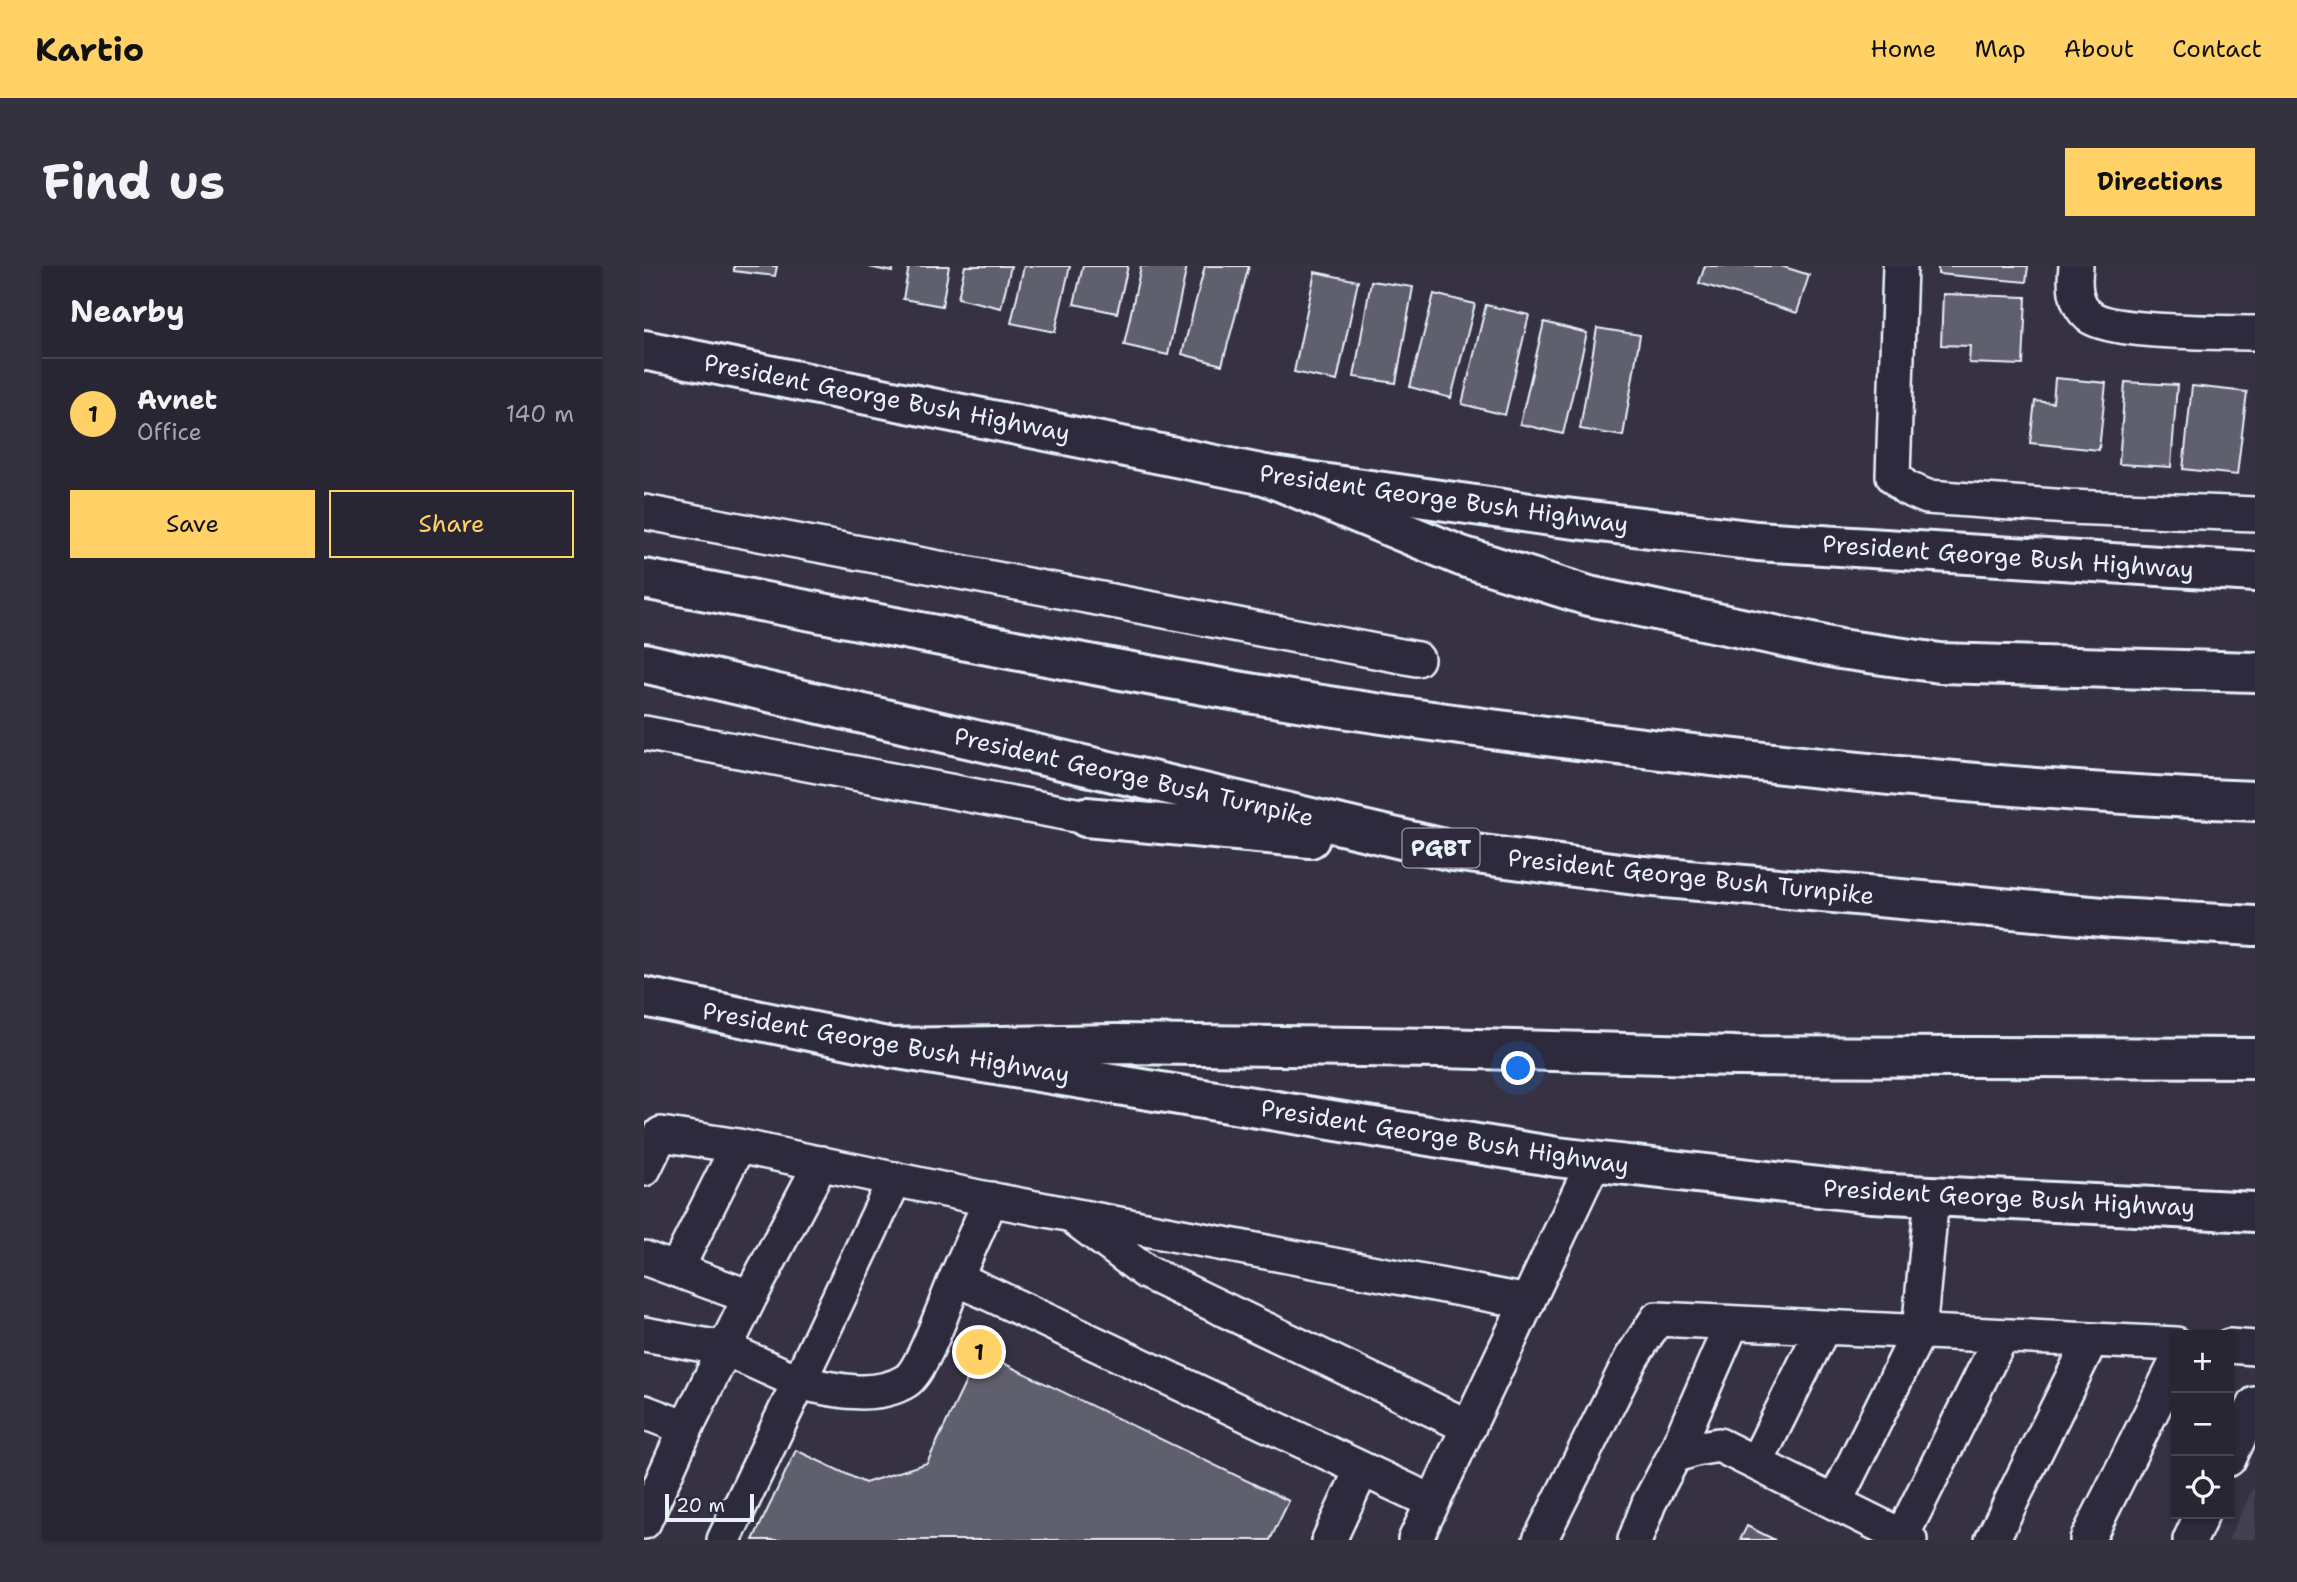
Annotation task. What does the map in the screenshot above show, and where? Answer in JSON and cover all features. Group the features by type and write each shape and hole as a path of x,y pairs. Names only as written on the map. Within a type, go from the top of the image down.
{"main road":[{"name":"President George Bush Highway","path":"644,350 1265,475 1558,517 1757,541 2255,572"},
{"path":"1265,475 1461,556 1589,596 1840,649 1940,663 2255,672"},
{"path":"644,579 1256,694 1481,728 1929,780 2154,797 2255,801"},
{"name":"President George Bush Turnpike","path":"644,663 1453,851 1643,876 2114,918 2255,926"},
{"path":"1086,817 1453,851"},
{"name":"President George Bush Highway","path":"644,997 892,1048 1557,1157 1871,1193 2255,1212"},
{"path":"892,1048 1116,1044 1439,1048 1735,1056 2255,1058"}],"street":[{"path":"1900,266 1893,476 1906,488 1927,497 2068,507 2255,514"},
{"path":"2076,266 2077,301 2090,316 2108,325 2255,333"},
{"path":"644,512 1418,659"},
{"path":"644,733 1086,817"},
{"path":"644,1169 661,1134 738,1146 991,1199 1528,1302"},
{"path":"676,1270 738,1146"},
{"path":"1415,1540 1594,1161"},
{"path":"644,1522 750,1297 821,1163"},
{"path":"723,1540 895,1179"},
{"path":"1835,1502 1919,1332 1932,1196"},
{"path":"644,1334 726,1349 799,1382 840,1392 878,1391 906,1380 918,1367 991,1199"},
{"path":"1070,1214 1146,1272 1469,1427"},
{"path":"644,1258 750,1297"},
{"path":"956,1278 1433,1502"},
{"path":"1540,1540 1632,1357 1657,1319 2171,1344"},
{"path":"1634,1540 1732,1323"},
{"path":"1756,1463 1823,1328"},
{"path":"1674,1456 1719,1445 1906,1538 2001,1337"},
{"path":"1992,1540 2091,1340"},
{"path":"2234,1346 2255,1348"},
{"path":"2087,1540 2171,1373"},
{"path":"2230,1456 2255,1404"},
{"path":"644,1412 686,1428"},
{"path":"1328,1540 1362,1468"},
{"path":"2190,1540 2200,1519"}],"shaded area":[{"path":"2255,1484 2255,1540 2228,1540"}],"building":[{"path":"734,266 777,266 775,276 734,271"},
{"path":"865,266 894,266 892,272"},
{"path":"909,266 949,266 942,306 903,299"},
{"path":"965,266 1011,266 1001,308 958,298"},
{"path":"1024,266 1070,266 1055,332 1011,323"},
{"path":"1083,266 1128,266 1117,313 1074,304"},
{"path":"1141,266 1187,266 1168,355 1124,345"},
{"path":"1205,266 1249,266 1222,365 1182,354"},
{"path":"1705,266 1781,266 1809,275 1797,313 1699,283"},
{"path":"1938,266 2028,266 2026,282 1938,274"},
{"path":"1315,272 1358,281 1337,381 1294,372"},
{"path":"1371,281 1413,287 1396,383 1354,377"},
{"path":"1434,294 1475,304 1451,398 1410,387"},
{"path":"1943,294 2026,297 2023,365 1969,363 1970,346 1941,345"},
{"path":"1486,305 1529,315 1505,415 1462,404"},
{"path":"1544,322 1587,333 1563,434 1520,424"},
{"path":"1597,328 1640,335 1623,436 1580,429"},
{"path":"2055,378 2106,383 2099,450 2030,443 2035,401 2053,403"},
{"path":"2125,382 2177,385 2171,467 2119,464"},
{"path":"2192,386 2247,392 2237,475 2183,469"},
{"path":"980,1352 1289,1501 1270,1540 753,1540 796,1450 865,1483 927,1463"},
{"path":"1747,1526 1775,1540 1740,1540"}],"place":[{"name":"Avnet","path":"979,1352"}]}
